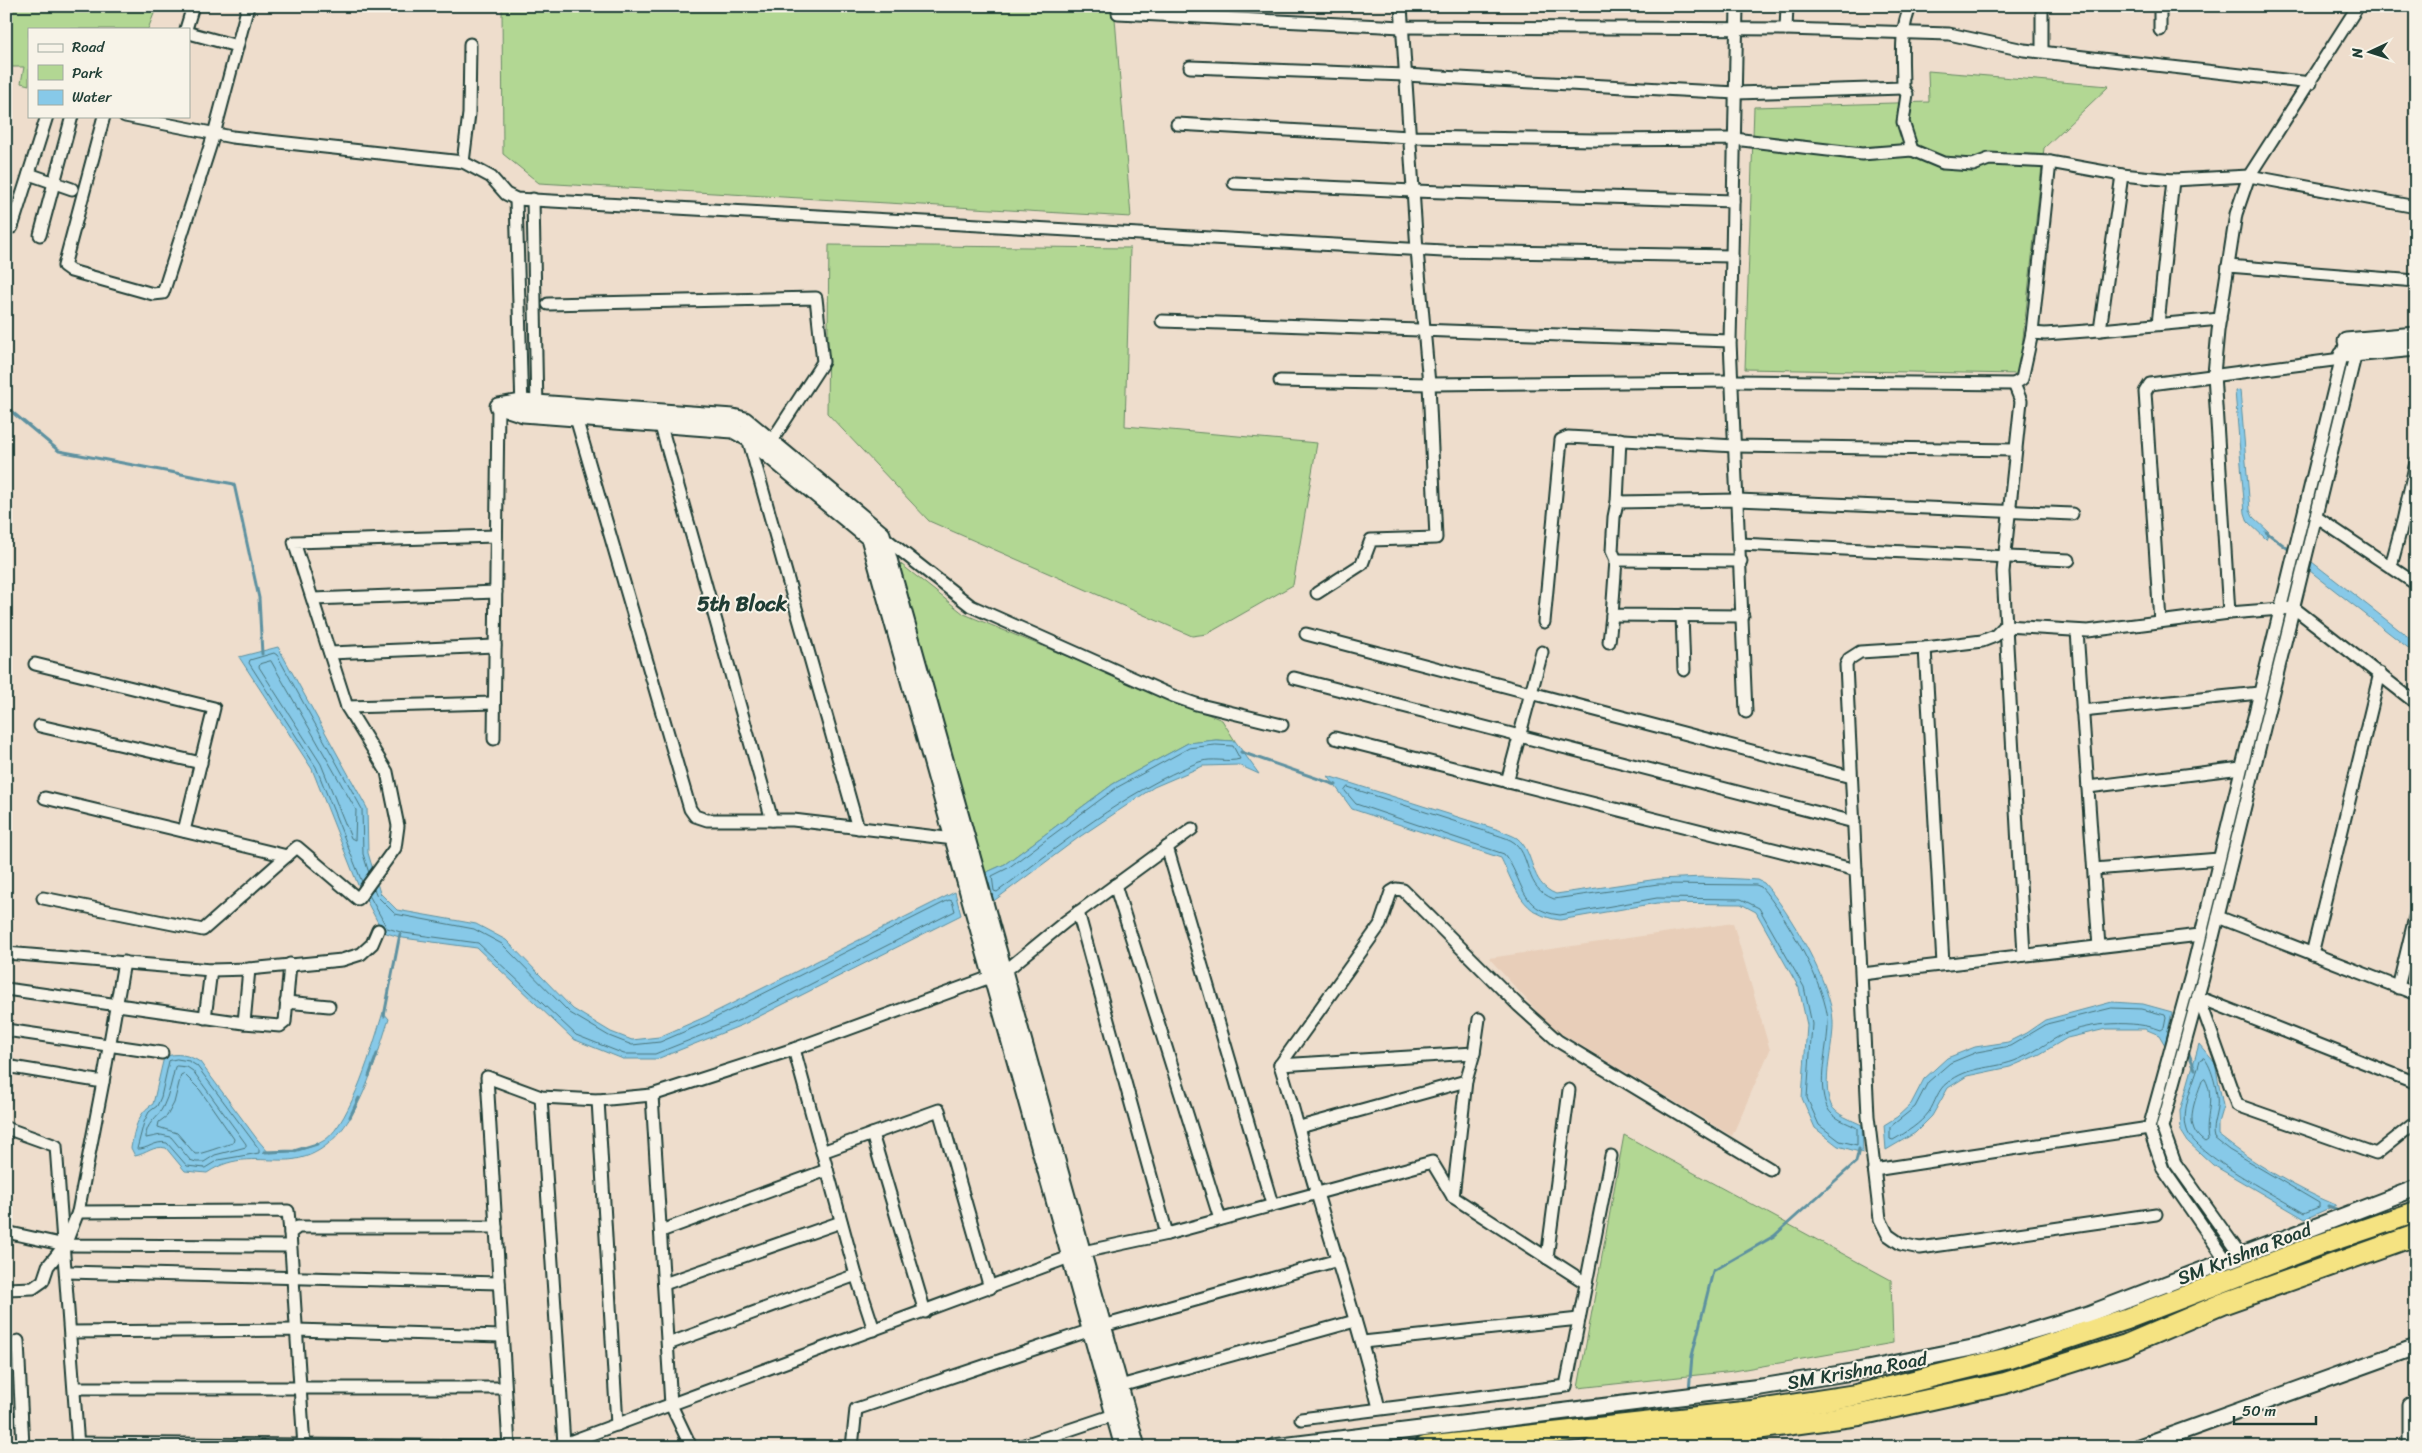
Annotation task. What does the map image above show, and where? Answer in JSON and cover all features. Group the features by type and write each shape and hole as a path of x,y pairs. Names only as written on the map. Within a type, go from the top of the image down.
{"highway":[{"name":"SM Krishna Road","path":"1424,1447 1756,1429 1857,1405 2027,1352 2126,1319 2316,1246 2416,1212"},
{"name":"SM Krishna Road","path":"1857,1405 2005,1383 2117,1348 2222,1304 2416,1235"}],"street":[{"path":"186,28 193,6"},
{"path":"103,118 64,266 71,271 153,294 164,293 214,134 248,6"},
{"path":"1317,593 1362,564 1371,540 1436,538 1429,384 1417,250 1401,6"},
{"path":"1737,6 1730,341 1741,561 1746,712"},
{"path":"1911,6 1906,15 1904,31 1903,88 1907,94 1903,122 1912,150"},
{"path":"2042,6 2042,50"},
{"path":"2160,6 2160,30"},
{"path":"2229,613 2214,374 2220,319 2236,214 2250,176 2311,83 2358,6"},
{"path":"1786,29 1788,9"},
{"path":"1118,13 1402,27 1904,31 1949,34 2024,50 2042,50 2311,83"},
{"path":"190,33 237,46"},
{"path":"463,162 469,114 470,44"},
{"path":"1190,67 1405,75 1736,93 1903,88"},
{"path":"12,227 47,118"},
{"path":"40,235 71,118"},
{"path":"142,118 160,120 214,134 463,162 491,177 506,194 516,198 1417,250 1732,256"},
{"path":"1177,124 1410,137 1596,140 1734,139 1862,154 1912,150 1943,163 1974,165 1989,159 2050,162 2122,175 2173,180 2250,176 2416,207"},
{"path":"1280,381 1429,384 1732,381 2014,384 2022,379 2032,332 2050,162"},
{"path":"29,174 72,189"},
{"path":"2100,330 2122,175"},
{"path":"2158,324 2173,180"},
{"path":"1234,183 1413,191 1733,201"},
{"path":"516,198 530,409"},
{"path":"530,409 533,199"},
{"path":"2228,266 2416,281"},
{"path":"548,304 816,298 823,362 771,442"},
{"path":"2032,332 2045,334 2220,319"},
{"path":"1162,321 1730,341"},
{"path":"2160,620 2145,392 2150,384 2214,374 2416,335"},
{"path":"2349,349 2416,348"},
{"path":"2233,1257 2175,1163 2162,1127 2198,997 2305,563 2316,517 2349,349"},
{"path":"2233,1257 2163,1169 2149,1128 2191,975 2295,548 2349,349"},
{"path":"2014,384 2019,392 2021,401 2003,572 2024,955"},
{"path":"494,739 498,406 530,409 733,417 744,420 876,536 1097,1328 1114,1414 1123,1447"},
{"path":"530,409 576,418 733,430 749,439 955,596 988,615 1173,696 1196,704 1282,725"},
{"path":"576,418 690,808 695,816 707,820 793,820 954,840"},
{"path":"744,420 858,828"},
{"path":"661,426 772,820"},
{"path":"1544,622 1561,440 1576,436 1735,446 2016,450"},
{"path":"1609,642 1616,560 1612,550 1617,502 1620,439"},
{"path":"2391,566 2404,520 2416,462"},
{"path":"1617,502 1738,500 2072,514"},
{"path":"2316,517 2416,584"},
{"path":"2404,520 2416,520"},
{"path":"43,898 203,930 297,847 358,899 395,848 398,826 387,772 347,707 294,542 496,536"},
{"path":"876,536 954,840 998,974"},
{"path":"1740,544 2070,560"},
{"path":"1616,560 1741,561"},
{"path":"313,599 496,592"},
{"path":"2156,1214 1920,1248 1901,1244 1888,1235 1880,1219 1868,1116 1846,665 1849,659 1860,652 1925,648 1982,641 1995,636 2005,626 2077,631 2160,620 2294,608 2380,673 2416,703"},
{"path":"1612,615 1743,616"},
{"path":"1682,616 1684,670"},
{"path":"2077,631 2099,947"},
{"path":"1306,634 1851,776"},
{"path":"330,652 495,646"},
{"path":"1925,648 1943,964"},
{"path":"1507,782 1542,652"},
{"path":"35,664 214,708 184,831"},
{"path":"2312,954 2380,673"},
{"path":"1294,678 1854,822"},
{"path":"2082,711 2260,693"},
{"path":"347,707 494,703"},
{"path":"40,726 201,763"},
{"path":"1335,738 1856,870"},
{"path":"2088,787 2241,768"},
{"path":"45,798 287,856"},
{"path":"6,1128 56,1146 67,1272 78,1445 509,1447 487,1077 541,1097 598,1100 652,1095 794,1049 998,974 1078,912 1192,829"},
{"path":"1167,847 1272,1204"},
{"path":"2094,869 2219,859"},
{"path":"1115,885 1220,1219"},
{"path":"1280,1065 1380,925 1391,892 1396,889 1402,890 1519,1006 1558,1041 1770,1169"},
{"path":"1078,912 1167,1234"},
{"path":"2398,988 2416,914"},
{"path":"2218,917 2416,994"},
{"path":"6,953 211,970 249,969 342,960 361,954 372,944 378,930"},
{"path":"1862,974 2200,935"},
{"path":"6,1290 33,1288 43,1281 48,1266 65,1245 78,1212 111,1046 124,962"},
{"path":"6,989 244,1024 280,1026 284,1022 290,964"},
{"path":"244,1024 249,969"},
{"path":"205,1018 211,970"},
{"path":"2191,975 2237,1105 2376,1154 2416,1122"},
{"path":"2198,997 2416,1083"},
{"path":"286,1002 329,1006"},
{"path":"1453,1197 1466,1081 1474,1053 1479,1019"},
{"path":"6,1030 162,1053"},
{"path":"794,1049 856,1275 874,1330"},
{"path":"1280,1065 1474,1053"},
{"path":"1280,1065 1300,1126 1317,1194 1363,1342 1380,1408"},
{"path":"6,1066 103,1082"},
{"path":"1300,1126 1466,1081"},
{"path":"1547,1258 1569,1090"},
{"path":"652,1095 672,1405 691,1447"},
{"path":"541,1097 560,1445 1076,1255 1167,1234 1432,1162 1453,1197 1586,1283"},
{"path":"598,1100 617,1425"},
{"path":"822,1152 938,1110 990,1288"},
{"path":"1874,1170 2149,1128"},
{"path":"872,1134 925,1312"},
{"path":"1301,1419 1566,1386 1611,1156"},
{"path":"661,1231 827,1170"},
{"name":"SM Krishna Road","path":"1274,1447 1761,1387 1852,1372 1982,1346 2088,1314 2416,1188"},
{"path":"78,1212 288,1211 304,1446"},
{"path":"664,1284 841,1222"},
{"path":"290,1233 298,1228 496,1227"},
{"path":"6,1232 65,1245 290,1246"},
{"path":"852,1447 856,1409 1097,1328 1338,1260"},
{"path":"67,1272 499,1283"},
{"path":"668,1344 856,1275"},
{"path":"1363,1342 1579,1319"},
{"path":"1120,1386 1355,1321"},
{"path":"1097,1328 1120,1386 1137,1447"},
{"path":"71,1332 296,1330 502,1336"},
{"path":"18,1340 23,1447"},
{"path":"2139,1447 2416,1347"},
{"path":"75,1388 505,1388"},
{"path":"2409,1447 2409,1404 2416,1405"},
{"path":"1018,1447 1114,1414"}],"shaded area":[{"path":"1733,923 1770,1050 1732,1136 1552,1028 1489,958"}],"green space":[{"path":"6,6 157,6 148,28 28,28 28,85 21,83 24,67 6,67"},
{"path":"502,6 1114,6 1131,217 539,183 503,154"},
{"path":"1928,71 2109,86 2044,148 2019,374 1745,369 1754,107 1929,102"},
{"path":"829,245 1130,248 1125,426 1317,443 1293,585 1207,634 1192,636 929,521 827,413"},
{"path":"897,561 964,614 1222,720 1235,741 1216,740 1188,743 1113,784 1005,864 985,873"},
{"path":"1624,1135 1891,1280 1893,1343 1734,1371 1578,1388"}],"water":[{"path":"2240,390 2250,510 2253,517 2269,532 2266,539 2248,522 2245,513 2235,391"},
{"path":"2312,562 2416,643 2416,654 2310,571"},
{"path":"278,647 367,808 368,853 380,893 397,910 476,924 506,940 573,1009 611,1032 632,1040 659,1037 705,1017 955,892 961,915 742,1025 657,1059 623,1059 573,1039 477,948 403,938 383,932 358,885 312,769 239,657"},
{"path":"1216,740 1235,741 1259,774 1239,765 1203,766 1154,787 1078,838 991,903 985,873 1005,864 1113,784 1188,743"},
{"path":"1328,776 1499,830 1517,838 1523,844 1541,883 1556,894 1658,879 1704,877 1758,880 1764,883 1797,929 1825,988 1831,1006 1833,1021 1827,1086 1828,1096 1833,1109 1862,1125 1863,1153 1838,1146 1815,1128 1802,1098 1807,1025 1799,988 1756,912 1741,904 1657,903 1560,920 1547,917 1537,913 1522,899 1501,858 1352,809"},
{"path":"2112,1002 2143,1004 2172,1012 2165,1045 2159,1035 2145,1029 2106,1029 2067,1038 2040,1054 2010,1067 1967,1076 1948,1088 1932,1116 1915,1133 1886,1150 1884,1125 1897,1117 1911,1104 1924,1079 1947,1058 1975,1047 2008,1042 2045,1020"},
{"path":"383,1012 389,1019 367,1085 356,1107 344,1127 329,1143 310,1155 288,1160 237,1161 217,1167 207,1173 185,1171 166,1148 162,1147 135,1156 131,1148 137,1123 143,1112 153,1104 164,1057 174,1055 187,1056 200,1062 269,1153 305,1149 325,1140 335,1131 352,1100 368,1061"},
{"path":"2199,1044 2215,1063 2223,1106 2218,1123 2218,1135 2275,1174 2305,1191 2336,1205 2305,1219 2213,1165 2188,1142 2181,1131 2180,1111"}],"waterway":[{"path":"6,407 59,451 234,484 259,598 262,654"},
{"path":"2266,532 2291,551"},
{"path":"1241,752 1336,785"},
{"path":"384,1016 400,934"},
{"path":"2187,1049 2195,1069"},
{"path":"369,1076 377,1054"},
{"path":"350,1117 359,1098"},
{"path":"264,1152 294,1151 317,1144"},
{"path":"1689,1391 1692,1356 1713,1271 1774,1236 1856,1162 1859,1149"},
{"path":"2328,1206 2341,1211"},
{"path":"2356,1216 2364,1218 2389,1211"}],"district":[{"name":"5th Block","path":"742,604"}]}
